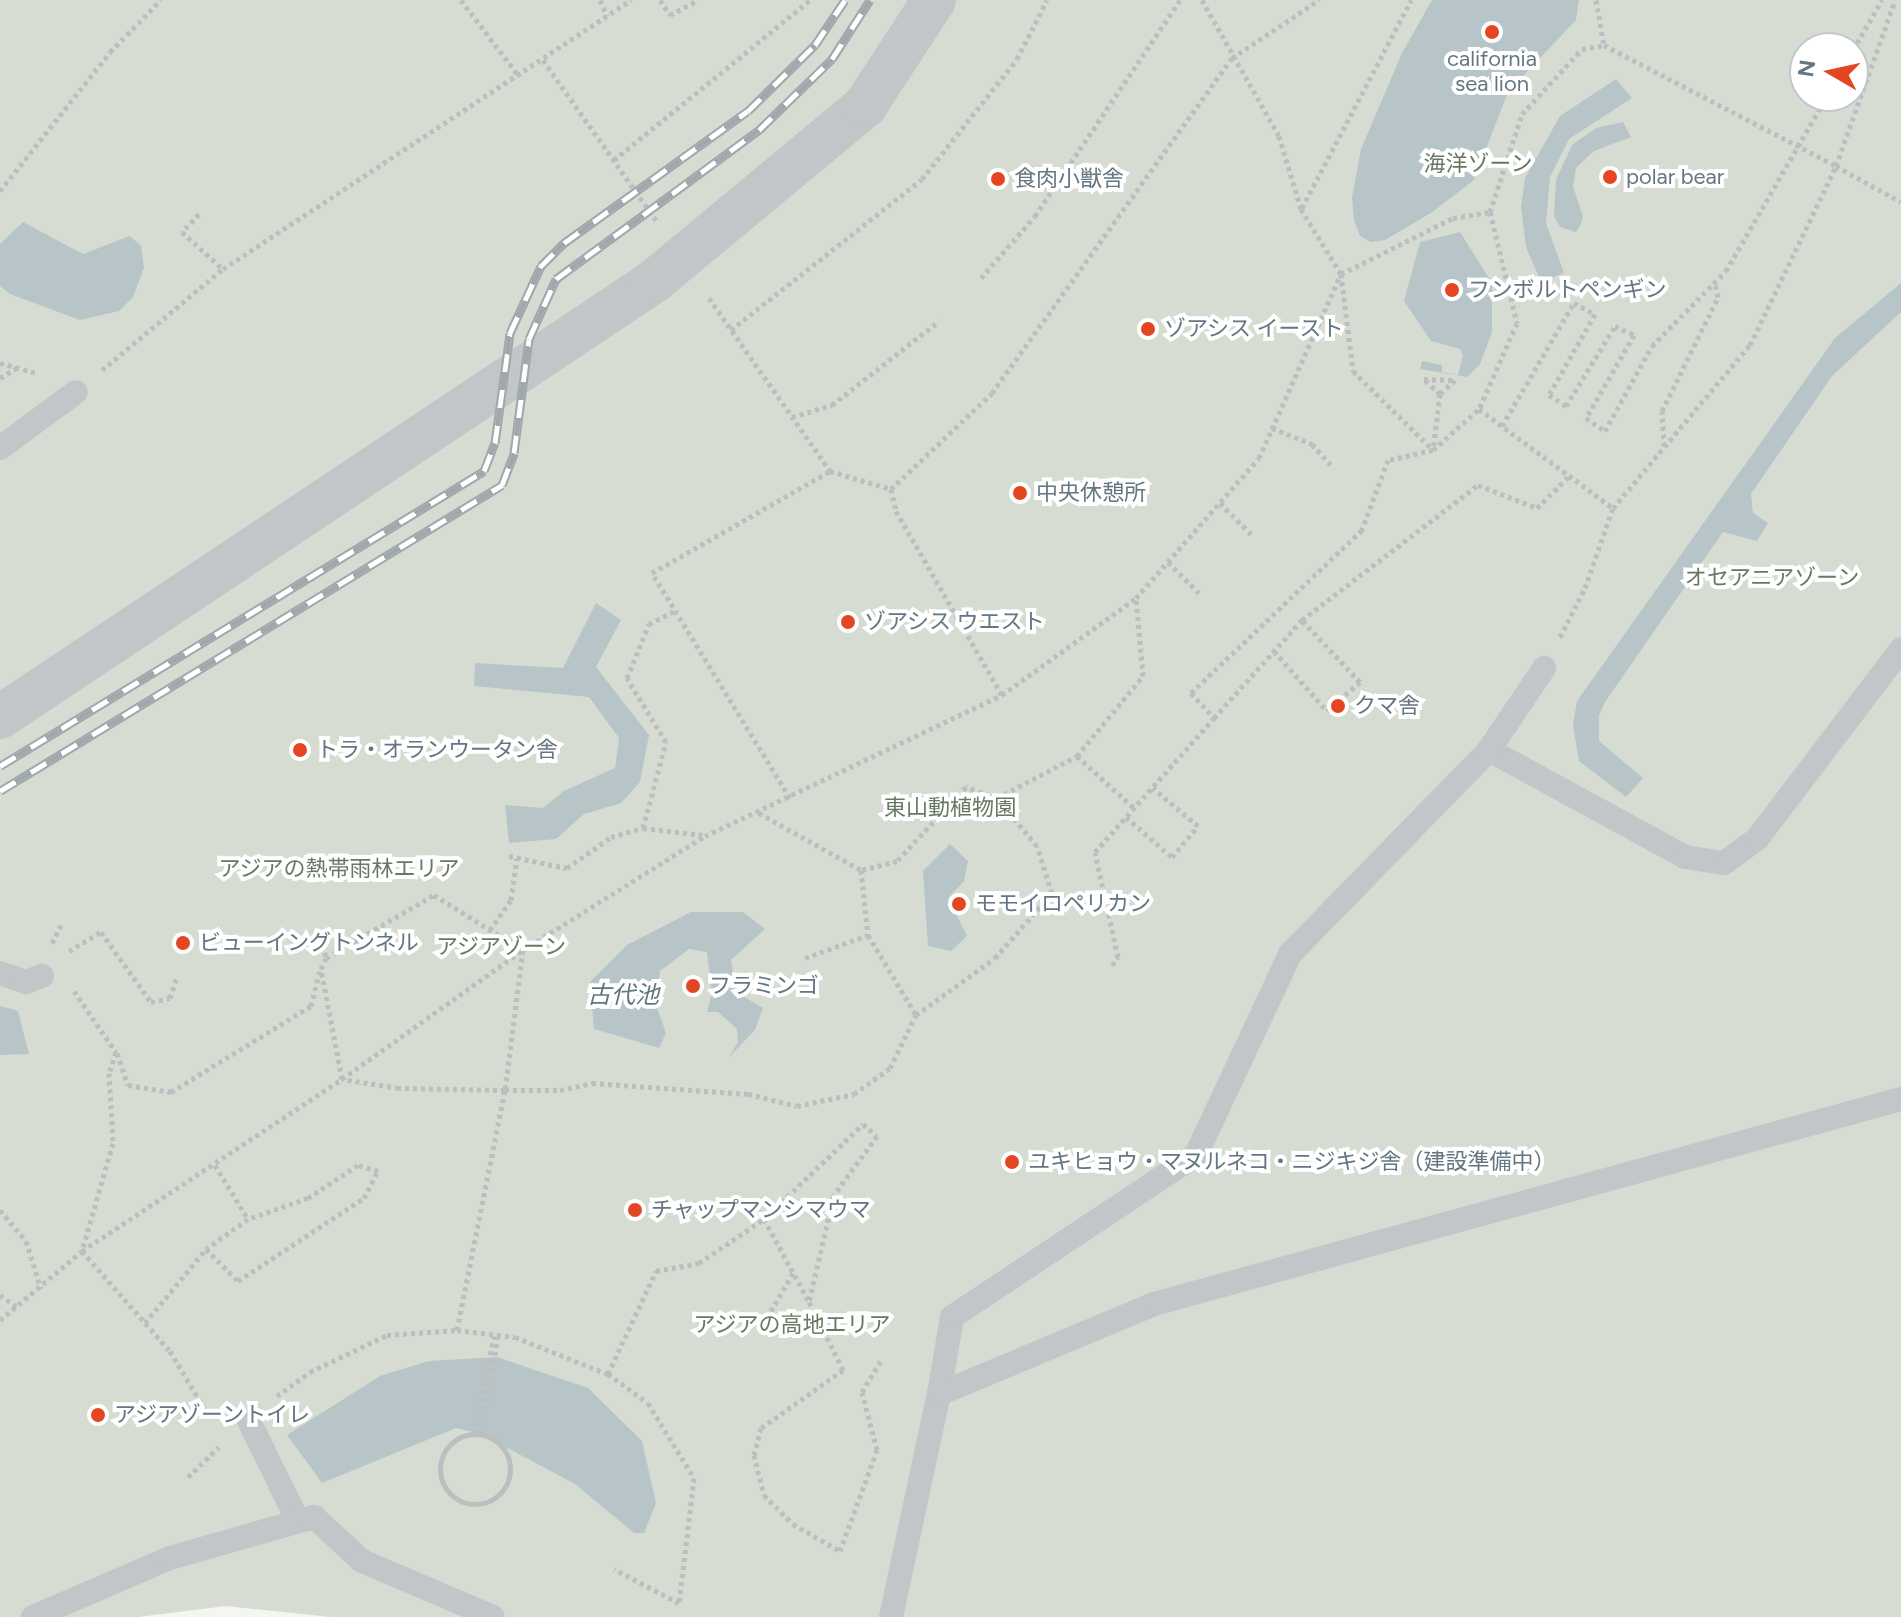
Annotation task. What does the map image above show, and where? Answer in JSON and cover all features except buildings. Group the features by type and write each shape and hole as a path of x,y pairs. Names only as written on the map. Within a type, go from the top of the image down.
{"street":[{"path":"0,717 653,282 865,106 934,0"}],"lane":[{"path":"0,448 76,392"},
{"path":"1489,750 1685,857 1724,863 1757,839 1901,649"},
{"path":"891,1617 939,1394 952,1317 1196,1155 1290,954 1489,750 1544,668"},
{"path":"0,973 26,982 42,976"},
{"path":"939,1394 1154,1304 1901,1099"},
{"path":"249,1421 298,1521"},
{"path":"33,1617 170,1558 314,1517 362,1561 493,1617"}],"path":[{"path":"0,191 110,52 161,0"},
{"path":"461,0 519,76"},
{"path":"600,0 607,16"},
{"path":"0,363 22,365 76,392 223,269 631,0"},
{"path":"660,0 670,15 698,0"},
{"path":"614,160 810,0"},
{"path":"731,330 922,179 1017,59 1047,0"},
{"path":"981,278 1035,216 1180,0"},
{"path":"1202,0 1232,58 1279,136 1301,209 1341,274 1353,371 1433,450"},
{"path":"891,489 992,393 1232,58 1319,0"},
{"path":"1301,209 1411,0"},
{"path":"1596,0 1604,45"},
{"path":"1863,32 1882,0"},
{"path":"1544,668 1585,588 1613,508 1750,345 1836,166 1895,0"},
{"path":"1214,718 1191,693 1362,530 1388,460 1433,450 1479,409 1517,323 1490,212 1522,114 1582,49 1604,45 1901,202"},
{"path":"543,60 582,112"},
{"path":"1502,426 1574,303 1595,314 1549,395 1566,406 1615,326 1634,335 1586,418 1605,431 1652,346 1715,282 1818,112"},
{"path":"0,1320 41,1289 82,1251 342,1079 523,950 705,836 1002,695 1136,598 1259,458 1341,274 1453,218 1490,212"},
{"path":"199,214 182,232 223,269"},
{"path":"1664,447 1662,411 1718,297 1715,282"},
{"path":"792,417 832,405 939,321"},
{"path":"0,378 22,365"},
{"path":"762,376 830,471 891,489"},
{"path":"1433,450 1440,394 1455,380 1424,379 1440,394"},
{"path":"1479,409 1613,508"},
{"path":"1272,428 1312,444 1331,465"},
{"path":"790,798 652,573 830,471"},
{"path":"1112,965 1118,957 1095,852 1302,620 1478,485 1537,508 1569,476"},
{"path":"891,489 896,511 1002,695"},
{"path":"1220,503 1253,536"},
{"path":"1168,562 1201,595"},
{"path":"997,798 1077,756 1143,676 1136,598"},
{"path":"643,828 666,742 627,678 649,624 674,611"},
{"path":"1274,651 1327,711 1360,682 1302,620"},
{"path":"1077,756 1134,808"},
{"path":"342,1079 399,1088 505,1090 560,1090 592,1083 748,1094 797,1106 854,1094 890,1068 916,1015 995,958 1052,893 1037,846 997,798 966,787 897,861 861,870 758,812"},
{"path":"1126,817 1172,857 1198,826 1153,788"},
{"path":"509,856 567,868 611,837 643,828 705,836"},
{"path":"490,930 511,900 517,858"},
{"path":"861,870 868,935 916,1015"},
{"path":"67,981 116,1052 128,1085 171,1092 311,1006 326,958 434,895 523,950"},
{"path":"96,926 151,1002 170,998 176,979"},
{"path":"319,929 326,958"},
{"path":"64,953 101,932"},
{"path":"805,958 868,935"},
{"path":"457,1330 505,1090 523,950"},
{"path":"321,969 342,1079"},
{"path":"82,1251 113,1143 109,1073 116,1052"},
{"path":"608,1374 656,1271 699,1263 764,1219 863,1124 877,1136 834,1195 809,1302"},
{"path":"215,1165 248,1219"},
{"path":"145,1323 206,1249 248,1219 308,1198 358,1165 378,1171 364,1198 238,1281 206,1249"},
{"path":"0,1210 26,1241 41,1289"},
{"path":"764,1219 843,1370 761,1428 754,1455 764,1495 793,1524 840,1551 877,1450 862,1392 882,1359"},
{"path":"82,1251 170,1351 215,1426"},
{"path":"767,1318 794,1272"},
{"path":"0,1295 17,1307"},
{"path":"249,1421 310,1372 387,1335 457,1330 515,1337 608,1374 648,1403 694,1478 679,1603 614,1569"},
{"path":"478,1433 496,1336"},
{"path":"478,1433 502,1445 511,1467 504,1490 484,1503 472,1504 450,1495 440,1461 452,1441 478,1433"},
{"path":"188,1477 224,1442 220,1434"}],"green space":[{"name":"東山動植物園","path":"0,0 1901,0 1901,1617 331,1617 226,1606 138,1617 0,1617"}],"water":[{"path":"1432,0 1579,0 1576,20 1508,92 1474,180 1431,213 1385,240 1371,242 1360,236 1354,220 1352,198 1361,149 1402,53"},
{"path":"1616,79 1632,98 1569,139 1550,177 1546,223 1564,273 1541,282 1526,247 1521,207 1525,178 1560,116"},
{"path":"1623,122 1631,137 1594,151 1576,168 1573,187 1583,216 1581,224 1576,232 1560,227 1554,216 1556,180 1572,145 1596,128"},
{"path":"23,222 83,254 130,236 141,246 144,268 133,297 119,311 80,320 10,294 0,286 0,244"},
{"path":"1460,232 1492,283 1492,332 1480,364 1467,377 1420,369 1422,361 1442,365 1442,372 1458,375 1463,356 1460,349 1431,341 1404,301 1420,242"},
{"path":"1901,283 1901,312 1832,376 1751,494 1753,513 1768,523 1757,541 1723,532 1605,702 1599,715 1599,741 1643,778 1626,797 1579,761 1573,725 1577,701 1835,338"},
{"path":"596,603 621,620 596,667 649,735 640,782 621,803 584,814 556,839 509,843 505,805 543,808 564,791 615,768 619,738 589,697 474,686 475,663 563,668"},
{"path":"950,844 968,861 964,881 948,898 967,936 951,951 928,946 923,871"},
{"name":"古代池","path":"691,912 743,912 765,929 731,960 736,992 763,1008 755,1030 729,1057 738,1042 737,1029 718,1012 707,1012 712,994 707,952 689,949 660,971 655,1002 666,1033 659,1048 594,1029 590,982 627,945"},
{"path":"0,1006 18,1011 29,1054 0,1055"},
{"path":"497,1357 588,1388 642,1441 656,1503 644,1533 634,1533 575,1484 481,1434 456,1428 322,1483 287,1435 380,1376 429,1361"}],"railway":[{"path":"0,766 484,471 495,443 510,333 541,266 564,243 748,111 815,45 845,0"},
{"path":"0,791 502,485 514,453 529,339 556,279 759,130 832,59 870,0"}],"place":[{"name":"california sea lion","path":"1492,32"},
{"name":"polar bear","path":"1610,177"},
{"name":"食肉小獣舎","path":"998,179"},
{"name":"フンボルトペンギン","path":"1452,290"},
{"name":"ゾアシス イースト","path":"1148,329"},
{"name":"中央休憩所","path":"1020,493"},
{"name":"ゾアシス ウエスト","path":"848,622"},
{"name":"クマ舎","path":"1338,706"},
{"name":"トラ・オランウータン舎","path":"300,750"},
{"name":"モモイロペリカン","path":"959,904"},
{"name":"ビューイングトンネル","path":"183,943"},
{"name":"フラミンゴ","path":"693,986"},
{"name":"ユキヒョウ・マヌルネコ・ニジキジ舎（建設準備中）","path":"1012,1162"},
{"name":"チャップマンシマウマ","path":"635,1210"},
{"name":"アジアゾーントイレ","path":"98,1415"}],"park label":[{"name":"海洋ゾーン","path":"1478,164"},
{"name":"オセアニアゾーン","path":"1772,578"},
{"name":"アジアの熱帯雨林エリア","path":"339,869"},
{"name":"アジアゾーン","path":"501,947"},
{"name":"アジアの高地エリア","path":"792,1325"}]}
